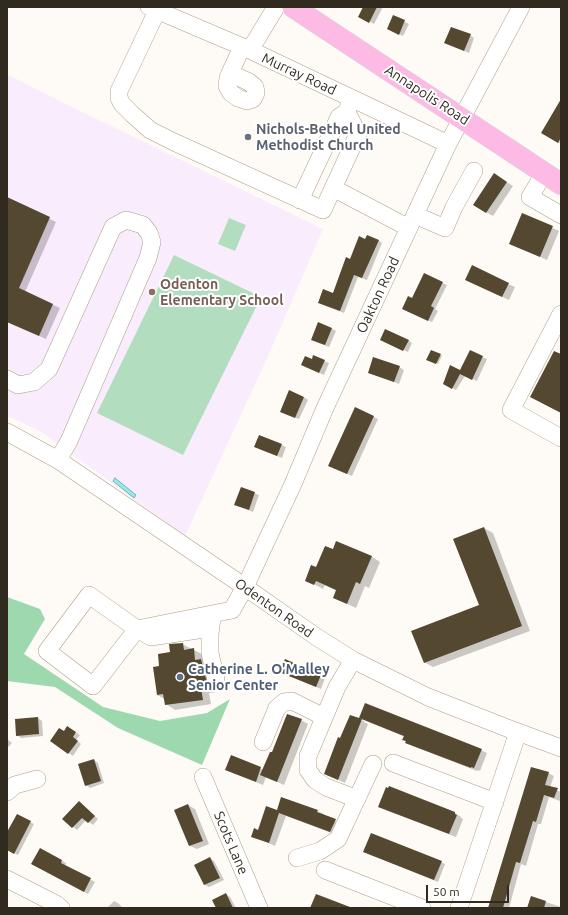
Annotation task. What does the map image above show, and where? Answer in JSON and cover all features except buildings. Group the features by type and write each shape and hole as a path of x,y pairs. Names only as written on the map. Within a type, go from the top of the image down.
{"main road":[{"name":"Annapolis Road","path":"293,7 553,178"}],"street":[{"path":"230,73 276,7"},
{"name":"Oakton Road","path":"137,629 212,621 232,610 245,587 293,484 325,408 448,144 521,7"},
{"path":"151,8 119,91 118,98 122,104 150,130 162,136 323,210 358,134 349,105"},
{"name":"Murray Road","path":"151,8 246,49 349,105 448,144"},
{"path":"300,200 339,117 349,105"},
{"path":"333,188 412,222 445,228 454,207 474,171"},
{"path":"553,178 530,197 561,215"},
{"path":"7,380 18,385 34,382 49,369 113,227 126,220 143,226 149,233 152,242 148,258 69,441 58,460"},
{"path":"559,324 511,410 561,438"},
{"name":"Odenton Road","path":"7,432 58,460 315,636 353,660 428,697 561,748"},
{"path":"88,595 137,629 92,686 47,651 88,595"},
{"path":"212,621 210,653 216,680"},
{"path":"353,660 337,687 324,716 308,756 308,770 315,780 326,787 357,799"},
{"path":"263,742 277,708 284,702 292,702 324,716"},
{"path":"459,908 518,732"},
{"path":"393,763 495,802"},
{"path":"297,858 320,851 338,839 373,764"},
{"name":"Scots Lane","path":"204,777 259,908"},
{"path":"7,792 15,785 37,779"},
{"path":"325,870 422,908"},
{"path":"7,879 61,908"}],"shaded area":[{"name":"Odenton Elementary School","path":"7,74 323,229 269,354 185,536 40,431 7,416"}],"green space":[{"path":"229,218 246,225 235,251 218,244"},
{"path":"174,255 261,297 183,455 97,413"},
{"path":"7,597 40,609 45,619 24,654 103,707 160,721 207,713 230,699 202,765 118,728 55,687 7,681"}],"water":[{"path":"115,478 136,495 134,498 113,481"}],"place":[{"name":"Nichols-Bethel United Methodist Church","path":"248,137"},
{"name":"Odenton Elementary School","path":"152,292"},
{"name":"Catherine L. O'Malley Senior Center","path":"180,677"}]}
